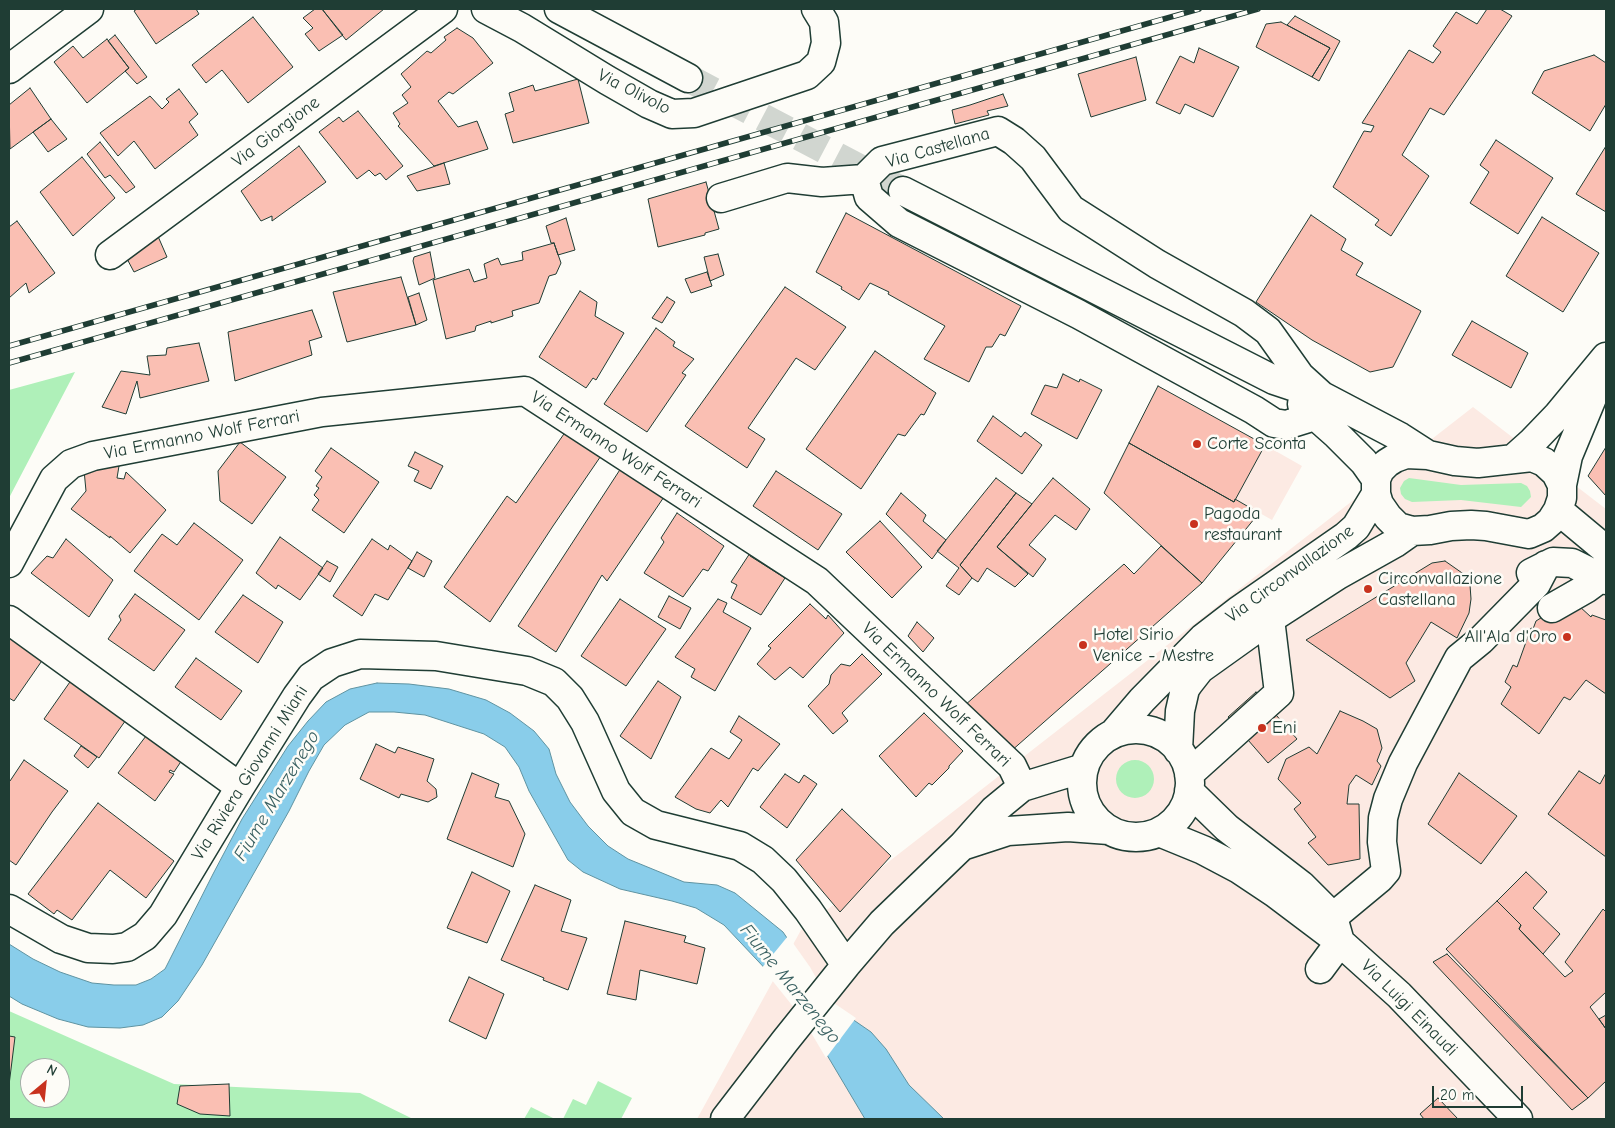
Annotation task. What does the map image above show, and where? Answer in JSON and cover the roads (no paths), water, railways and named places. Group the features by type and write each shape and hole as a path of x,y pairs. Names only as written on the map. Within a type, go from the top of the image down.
{"street":[{"path":"9,69 89,9"},
{"name":"Via Giorgione","path":"110,255 443,9"},
{"name":"Via Olivolo","path":"486,9 522,28 649,104 672,114 694,113 807,75 821,62 826,43 824,22 816,9"},
{"path":"558,9 688,78"},
{"name":"Via Castellana","path":"1318,406 1286,425 1274,423 1254,410 1078,314 899,223 869,197 864,179 882,161 998,131 1014,141 1032,158 1071,209 1157,264 1244,313 1268,331 1300,376 1337,435 1364,462 1376,486 1379,504 1388,517 1398,527 1412,531"},
{"path":"721,198 787,178 822,182 864,179"},
{"name":"Via Castellana","path":"903,190 1274,380 1318,406 1400,438 1428,455"},
{"path":"1412,531 1472,525 1529,534 1543,528 1551,521 1560,497 1568,456 1595,392 1604,361"},
{"path":"1513,459 1553,421 1604,361"},
{"name":"Via Ermanno Wolf Ferrari","path":"9,563 54,480 71,464 93,456 322,412 525,391 817,581 1012,766 1022,788"},
{"path":"1581,424 1606,410"},
{"name":"Via Circonvallazione","path":"1113,734 1203,638 1356,527 1376,486 1380,470 1387,462 1406,454 1428,455"},
{"path":"1428,455 1455,461 1478,463 1532,457 1544,462 1556,473 1560,497 1606,550"},
{"name":"Via Circonvallazione","path":"1185,772 1180,711 1188,682 1200,669 1270,619 1412,531"},
{"path":"1469,628 1481,612 1498,595 1521,578 1553,562 1572,563 1605,576"},
{"path":"1320,970 1337,929 1386,871 1382,842 1383,818 1388,799 1403,763 1459,658 1481,640 1536,584 1546,565"},
{"path":"1552,608 1605,576"},
{"path":"1185,772 1278,693 1270,619"},
{"path":"9,620 240,787"},
{"name":"Via Riviera Giovanni Miani","path":"9,909 61,939 88,948 114,949 127,947 145,936 163,915 240,787 311,677 332,663 360,654 436,656 527,671 554,682 570,698 585,722 616,791 633,812 656,825 740,846 763,860 784,880 796,895 846,965"},
{"path":"1130,730 1148,731 1165,738 1185,772 1184,808 1167,828 1151,835 1134,837 1117,834 1095,819 1086,803 1082,786 1084,768 1092,752 1113,734 1130,730"},
{"path":"725,1119 785,1041 882,923 963,845 994,810 1022,788 1084,768"},
{"name":"Via Luigi Einaudi","path":"1185,772 1227,828 1301,885 1337,929 1518,1119"},
{"path":"963,845 1008,830 1068,827 1109,830"},
{"name":"Via Luigi Einaudi","path":"1159,832 1203,850 1239,869 1275,893 1337,929"}],"water":[{"name":"Fiume Marzenego","path":"377,683 409,684 449,689 486,700 510,713 534,731 549,749 556,774 570,802 588,826 608,846 628,859 684,882 717,885 735,893 783,932 808,969 826,1001 871,1032 886,1049 909,1085 944,1119 865,1119 805,1018 773,977 724,925 696,908 620,889 583,872 568,860 529,791 519,767 505,747 484,734 425,715 369,712 345,725 324,745 202,965 178,1001 162,1017 143,1025 120,1028 88,1027 58,1019 22,1004 9,996 9,944 33,959 60,972 92,983 136,985 151,979 165,969 242,819 288,746 326,702 350,689"}],"tunnel":[{"path":"688,78 903,191"}],"railway":[{"path":"9,346 1199,9"},
{"path":"9,363 1258,9"}],"place":[{"name":"Corte Sconta","path":"1197,444"},
{"name":"Pagoda restaurant","path":"1194,524"},
{"name":"Circonvallazione Castellana","path":"1368,589"},
{"name":"All'Ala d'Oro","path":"1567,637"},
{"name":"Hotel Sirio Venice - Mestre","path":"1083,645"},
{"name":"Eni","path":"1262,728"}]}
